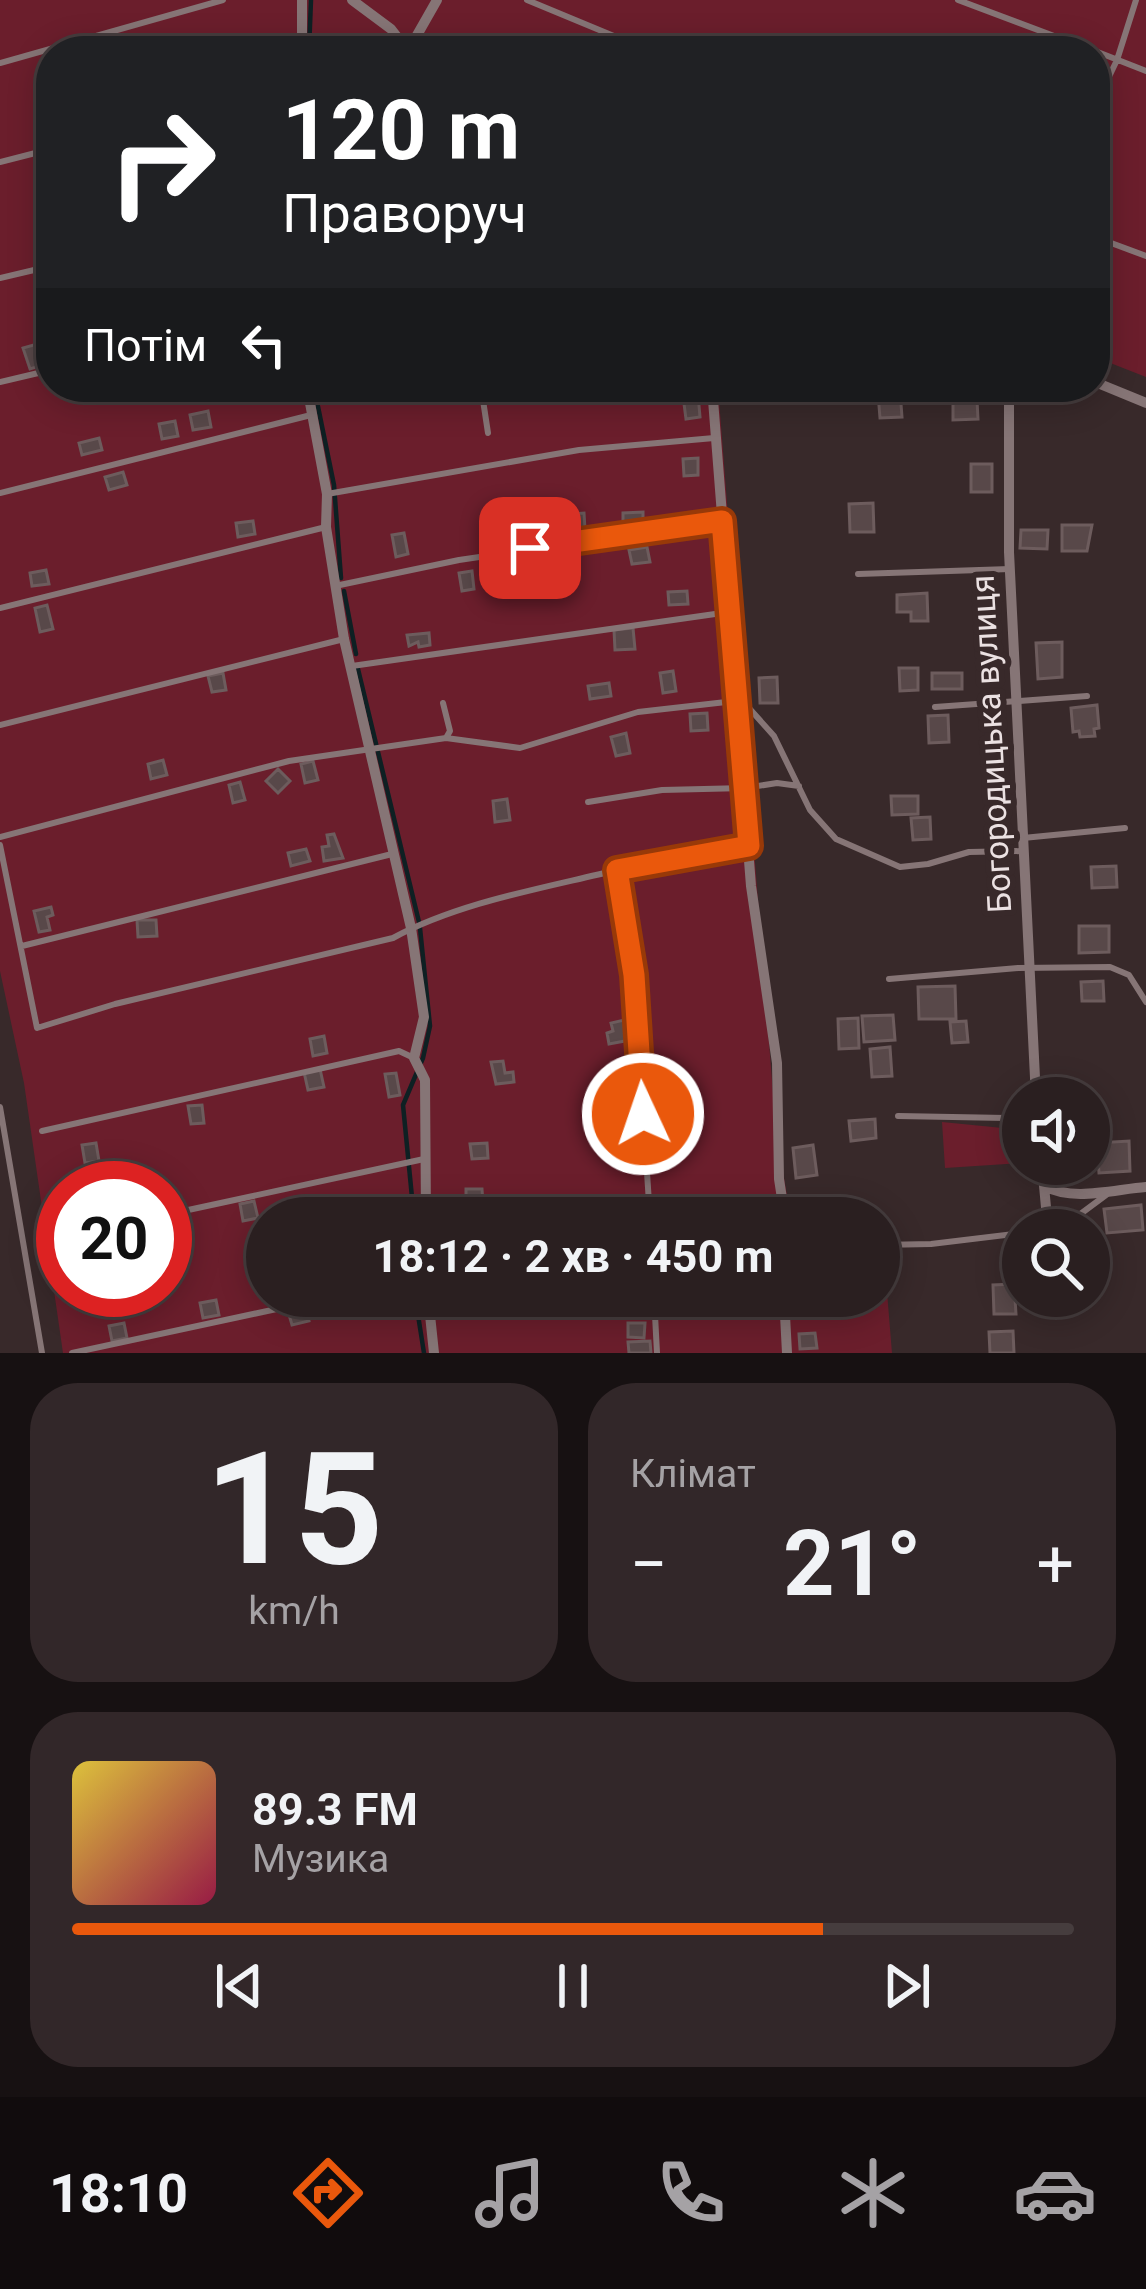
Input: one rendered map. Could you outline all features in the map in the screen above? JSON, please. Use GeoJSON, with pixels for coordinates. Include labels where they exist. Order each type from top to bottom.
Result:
{"type":"FeatureCollection","features":[{"type":"Feature","properties":{"kind":"street"},"geometry":{"type":"LineString","coordinates":[[302,0],[302,36]]}},
{"type":"Feature","properties":{"kind":"street"},"geometry":{"type":"LineString","coordinates":[[352,0],[397,36]]}},
{"type":"Feature","properties":{"kind":"street"},"geometry":{"type":"LineString","coordinates":[[417,36],[437,0]]}},
{"type":"Feature","properties":{"kind":"street"},"geometry":{"type":"LineString","coordinates":[[1110,388],[1146,403]]}},
{"type":"Feature","properties":{"kind":"street"},"geometry":{"type":"LineString","coordinates":[[309,402],[332,493],[326,527],[344,639],[411,928],[424,1017],[417,1063],[425,1080],[419,1160],[423,1197]]}},
{"type":"Feature","properties":{"kind":"street"},"geometry":{"type":"LineString","coordinates":[[713,402],[751,886],[777,1063],[782,1197]]}},
{"type":"Feature","properties":{"kind":"street","name":"Богородицька вулиця"},"geometry":{"type":"LineString","coordinates":[[1010,402],[1010,569],[1035,1077]]}},
{"type":"Feature","properties":{"kind":"street"},"geometry":{"type":"LineString","coordinates":[[1046,1186],[1056,1192],[1146,1187]]}},
{"type":"Feature","properties":{"kind":"street"},"geometry":{"type":"LineString","coordinates":[[1046,1186],[1046,1209]]}},
{"type":"Feature","properties":{"kind":"street"},"geometry":{"type":"LineString","coordinates":[[430,1317],[434,1353]]}},
{"type":"Feature","properties":{"kind":"street"},"geometry":{"type":"LineString","coordinates":[[785,1317],[787,1353]]}},
{"type":"Feature","properties":{"kind":"lane"},"geometry":{"type":"LineString","coordinates":[[96,36],[223,0]]}},
{"type":"Feature","properties":{"kind":"lane"},"geometry":{"type":"LineString","coordinates":[[527,0],[614,36]]}},
{"type":"Feature","properties":{"kind":"lane"},"geometry":{"type":"LineString","coordinates":[[958,0],[1055,36]]}},
{"type":"Feature","properties":{"kind":"lane"},"geometry":{"type":"LineString","coordinates":[[1110,74],[1136,0]]}},
{"type":"Feature","properties":{"kind":"lane"},"geometry":{"type":"LineString","coordinates":[[0,63],[36,53]]}},
{"type":"Feature","properties":{"kind":"lane"},"geometry":{"type":"LineString","coordinates":[[1110,56],[1146,70]]}},
{"type":"Feature","properties":{"kind":"lane"},"geometry":{"type":"LineString","coordinates":[[0,162],[36,153]]}},
{"type":"Feature","properties":{"kind":"lane"},"geometry":{"type":"LineString","coordinates":[[1110,243],[1146,256]]}},
{"type":"Feature","properties":{"kind":"lane"},"geometry":{"type":"LineString","coordinates":[[0,278],[36,270]]}},
{"type":"Feature","properties":{"kind":"lane"},"geometry":{"type":"LineString","coordinates":[[0,382],[36,374]]}},
{"type":"Feature","properties":{"kind":"lane"},"geometry":{"type":"LineString","coordinates":[[484,402],[488,433]]}},
{"type":"Feature","properties":{"kind":"lane"},"geometry":{"type":"LineString","coordinates":[[0,493],[311,415]]}},
{"type":"Feature","properties":{"kind":"lane"},"geometry":{"type":"LineString","coordinates":[[332,493],[579,450],[715,438]]}},
{"type":"Feature","properties":{"kind":"lane"},"geometry":{"type":"LineString","coordinates":[[335,586],[458,560],[722,521]]}},
{"type":"Feature","properties":{"kind":"lane"},"geometry":{"type":"LineString","coordinates":[[0,608],[326,527]]}},
{"type":"Feature","properties":{"kind":"lane"},"geometry":{"type":"LineString","coordinates":[[857,574],[1010,569]]}},
{"type":"Feature","properties":{"kind":"lane"},"geometry":{"type":"LineString","coordinates":[[350,666],[729,612]]}},
{"type":"Feature","properties":{"kind":"lane"},"geometry":{"type":"LineString","coordinates":[[0,724],[344,639]]}},
{"type":"Feature","properties":{"kind":"lane"},"geometry":{"type":"LineString","coordinates":[[935,707],[1087,696]]}},
{"type":"Feature","properties":{"kind":"lane"},"geometry":{"type":"LineString","coordinates":[[749,846],[521,893],[393,938],[115,1004],[37,1028],[0,841],[290,761],[446,738],[520,748],[638,712],[735,697],[774,736],[810,810],[836,838],[900,867],[1125,828]]}},
{"type":"Feature","properties":{"kind":"lane"},"geometry":{"type":"LineString","coordinates":[[443,703],[450,731],[446,738]]}},
{"type":"Feature","properties":{"kind":"lane"},"geometry":{"type":"LineString","coordinates":[[588,802],[662,790],[776,783],[799,786]]}},
{"type":"Feature","properties":{"kind":"lane"},"geometry":{"type":"LineString","coordinates":[[22,946],[395,853]]}},
{"type":"Feature","properties":{"kind":"lane"},"geometry":{"type":"LineString","coordinates":[[617,870],[634,975],[649,1197]]}},
{"type":"Feature","properties":{"kind":"lane"},"geometry":{"type":"LineString","coordinates":[[889,979],[1110,967],[1129,975],[1146,1001]]}},
{"type":"Feature","properties":{"kind":"lane"},"geometry":{"type":"LineString","coordinates":[[42,1131],[399,1051],[417,1063]]}},
{"type":"Feature","properties":{"kind":"lane"},"geometry":{"type":"LineString","coordinates":[[0,1107],[42,1353]]}},
{"type":"Feature","properties":{"kind":"lane"},"geometry":{"type":"LineString","coordinates":[[898,1116],[1002,1118]]}},
{"type":"Feature","properties":{"kind":"lane"},"geometry":{"type":"LineString","coordinates":[[192,1209],[419,1160]]}},
{"type":"Feature","properties":{"kind":"lane"},"geometry":{"type":"LineString","coordinates":[[1088,1209],[1114,1190]]}},
{"type":"Feature","properties":{"kind":"lane"},"geometry":{"type":"LineString","coordinates":[[900,1245],[1002,1236]]}},
{"type":"Feature","properties":{"kind":"lane"},"geometry":{"type":"LineString","coordinates":[[72,1353],[246,1316]]}},
{"type":"Feature","properties":{"kind":"lane"},"geometry":{"type":"LineString","coordinates":[[655,1317],[657,1353]]}},
{"type":"Feature","properties":{"kind":"shaded area"},"geometry":{"type":"Polygon","coordinates":[[[0,0],[1146,0],[1146,377],[1110,363],[1110,36],[36,36],[36,402],[719,402],[776,1132],[787,1197],[246,1197],[246,1317],[889,1317],[892,1353],[63,1353],[58,1317],[192,1317],[192,1161],[36,1161],[36,1166],[0,971],[0,0]]]}},
{"type":"Feature","properties":{"kind":"shaded area"},"geometry":{"type":"Polygon","coordinates":[[[942,1122],[1002,1128],[1002,1164],[945,1168],[942,1122]]]}},
{"type":"Feature","properties":{"kind":"building"},"geometry":{"type":"Polygon","coordinates":[[[36,344],[36,367],[30,369],[23,348],[36,344]]]}},
{"type":"Feature","properties":{"kind":"building"},"geometry":{"type":"Polygon","coordinates":[[[684,402],[699,402],[700,417],[686,419],[684,402]]]}},
{"type":"Feature","properties":{"kind":"building"},"geometry":{"type":"Polygon","coordinates":[[[879,402],[901,402],[902,417],[880,418],[879,402]]]}},
{"type":"Feature","properties":{"kind":"building"},"geometry":{"type":"Polygon","coordinates":[[[953,402],[977,402],[978,419],[953,420],[953,402]]]}},
{"type":"Feature","properties":{"kind":"building"},"geometry":{"type":"Polygon","coordinates":[[[208,411],[211,427],[193,430],[190,415],[208,411]]]}},
{"type":"Feature","properties":{"kind":"building"},"geometry":{"type":"Polygon","coordinates":[[[175,421],[178,436],[162,439],[159,424],[175,421]]]}},
{"type":"Feature","properties":{"kind":"building"},"geometry":{"type":"Polygon","coordinates":[[[99,438],[102,450],[82,455],[79,443],[99,438]]]}},
{"type":"Feature","properties":{"kind":"building"},"geometry":{"type":"Polygon","coordinates":[[[698,458],[698,475],[684,476],[683,459],[698,458]]]}},
{"type":"Feature","properties":{"kind":"building"},"geometry":{"type":"Polygon","coordinates":[[[971,464],[992,464],[992,492],[971,492],[971,464]]]}},
{"type":"Feature","properties":{"kind":"building"},"geometry":{"type":"Polygon","coordinates":[[[123,472],[127,485],[109,490],[105,477],[123,472]]]}},
{"type":"Feature","properties":{"kind":"building"},"geometry":{"type":"Polygon","coordinates":[[[873,503],[874,532],[850,532],[849,504],[873,503]]]}},
{"type":"Feature","properties":{"kind":"building"},"geometry":{"type":"Polygon","coordinates":[[[643,512],[643,524],[623,525],[623,513],[643,512]]]}},
{"type":"Feature","properties":{"kind":"building"},"geometry":{"type":"Polygon","coordinates":[[[584,513],[585,529],[559,531],[558,515],[584,513]]]}},
{"type":"Feature","properties":{"kind":"building"},"geometry":{"type":"Polygon","coordinates":[[[253,521],[255,534],[238,537],[236,523],[253,521]]]}},
{"type":"Feature","properties":{"kind":"building"},"geometry":{"type":"Polygon","coordinates":[[[526,525],[527,538],[509,540],[508,526],[526,525]]]}},
{"type":"Feature","properties":{"kind":"building"},"geometry":{"type":"Polygon","coordinates":[[[1062,525],[1092,525],[1087,551],[1062,551],[1062,525]]]}},
{"type":"Feature","properties":{"kind":"building"},"geometry":{"type":"Polygon","coordinates":[[[1021,530],[1048,530],[1047,549],[1020,548],[1021,530]]]}},
{"type":"Feature","properties":{"kind":"building"},"geometry":{"type":"Polygon","coordinates":[[[404,533],[408,554],[396,557],[392,535],[404,533]]]}},
{"type":"Feature","properties":{"kind":"building"},"geometry":{"type":"Polygon","coordinates":[[[647,547],[650,562],[632,564],[629,550],[647,547]]]}},
{"type":"Feature","properties":{"kind":"building"},"geometry":{"type":"Polygon","coordinates":[[[517,559],[517,578],[498,575],[497,562],[517,559]]]}},
{"type":"Feature","properties":{"kind":"building"},"geometry":{"type":"Polygon","coordinates":[[[46,570],[49,584],[32,586],[30,573],[46,570]]]}},
{"type":"Feature","properties":{"kind":"building"},"geometry":{"type":"Polygon","coordinates":[[[472,571],[474,589],[462,591],[459,573],[472,571]]]}},
{"type":"Feature","properties":{"kind":"building"},"geometry":{"type":"Polygon","coordinates":[[[687,591],[688,604],[669,605],[668,592],[687,591]]]}},
{"type":"Feature","properties":{"kind":"building"},"geometry":{"type":"Polygon","coordinates":[[[927,593],[928,621],[911,621],[911,612],[897,612],[897,595],[927,593]]]}},
{"type":"Feature","properties":{"kind":"building"},"geometry":{"type":"Polygon","coordinates":[[[47,605],[53,629],[40,632],[35,608],[47,605]]]}},
{"type":"Feature","properties":{"kind":"building"},"geometry":{"type":"Polygon","coordinates":[[[633,628],[635,649],[615,650],[614,630],[633,628]]]}},
{"type":"Feature","properties":{"kind":"building"},"geometry":{"type":"Polygon","coordinates":[[[429,633],[430,645],[409,646],[407,635],[429,633]]]}},
{"type":"Feature","properties":{"kind":"building"},"geometry":{"type":"Polygon","coordinates":[[[1062,642],[1062,677],[1038,679],[1036,643],[1062,642]]]}},
{"type":"Feature","properties":{"kind":"building"},"geometry":{"type":"Polygon","coordinates":[[[899,668],[918,668],[918,690],[900,691],[899,668]]]}},
{"type":"Feature","properties":{"kind":"building"},"geometry":{"type":"Polygon","coordinates":[[[673,671],[676,691],[663,693],[660,673],[673,671]]]}},
{"type":"Feature","properties":{"kind":"building"},"geometry":{"type":"Polygon","coordinates":[[[223,673],[226,690],[212,692],[208,676],[223,673]]]}},
{"type":"Feature","properties":{"kind":"building"},"geometry":{"type":"Polygon","coordinates":[[[932,673],[962,673],[962,689],[932,689],[932,673]]]}},
{"type":"Feature","properties":{"kind":"building"},"geometry":{"type":"Polygon","coordinates":[[[777,677],[778,703],[760,703],[759,678],[777,677]]]}},
{"type":"Feature","properties":{"kind":"building"},"geometry":{"type":"Polygon","coordinates":[[[609,683],[611,696],[590,699],[588,686],[609,683]]]}},
{"type":"Feature","properties":{"kind":"building"},"geometry":{"type":"Polygon","coordinates":[[[1097,705],[1095,736],[1080,737],[1079,731],[1073,732],[1071,708],[1097,705]]]}},
{"type":"Feature","properties":{"kind":"building"},"geometry":{"type":"Polygon","coordinates":[[[707,713],[708,730],[691,731],[690,714],[707,713]]]}},
{"type":"Feature","properties":{"kind":"building"},"geometry":{"type":"Polygon","coordinates":[[[948,715],[949,742],[929,743],[928,716],[948,715]]]}},
{"type":"Feature","properties":{"kind":"building"},"geometry":{"type":"Polygon","coordinates":[[[626,733],[630,753],[616,756],[611,737],[626,733]]]}},
{"type":"Feature","properties":{"kind":"building"},"geometry":{"type":"Polygon","coordinates":[[[163,760],[167,775],[151,779],[148,764],[163,760]]]}},
{"type":"Feature","properties":{"kind":"building"},"geometry":{"type":"Polygon","coordinates":[[[313,761],[318,780],[305,783],[301,764],[313,761]]]}},
{"type":"Feature","properties":{"kind":"building"},"geometry":{"type":"Polygon","coordinates":[[[278,769],[290,781],[278,793],[266,781],[278,769]]]}},
{"type":"Feature","properties":{"kind":"building"},"geometry":{"type":"Polygon","coordinates":[[[240,782],[245,800],[233,803],[229,785],[240,782]]]}},
{"type":"Feature","properties":{"kind":"building"},"geometry":{"type":"Polygon","coordinates":[[[891,796],[918,796],[918,814],[892,815],[891,796]]]}},
{"type":"Feature","properties":{"kind":"building"},"geometry":{"type":"Polygon","coordinates":[[[507,799],[510,820],[495,822],[493,801],[507,799]]]}},
{"type":"Feature","properties":{"kind":"building"},"geometry":{"type":"Polygon","coordinates":[[[930,817],[931,839],[913,840],[911,818],[930,817]]]}},
{"type":"Feature","properties":{"kind":"building"},"geometry":{"type":"Polygon","coordinates":[[[334,834],[343,858],[324,861],[322,847],[329,846],[327,835],[334,834]]]}},
{"type":"Feature","properties":{"kind":"building"},"geometry":{"type":"Polygon","coordinates":[[[306,849],[310,861],[291,866],[288,853],[306,849]]]}},
{"type":"Feature","properties":{"kind":"building"},"geometry":{"type":"Polygon","coordinates":[[[1116,866],[1117,887],[1092,888],[1091,867],[1116,866]]]}},
{"type":"Feature","properties":{"kind":"building"},"geometry":{"type":"Polygon","coordinates":[[[51,907],[50,930],[39,932],[34,911],[51,907]]]}},
{"type":"Feature","properties":{"kind":"building"},"geometry":{"type":"Polygon","coordinates":[[[137,920],[156,920],[157,936],[138,937],[137,920]]]}},
{"type":"Feature","properties":{"kind":"building"},"geometry":{"type":"Polygon","coordinates":[[[1079,926],[1109,926],[1109,952],[1079,953],[1079,926]]]}},
{"type":"Feature","properties":{"kind":"building"},"geometry":{"type":"Polygon","coordinates":[[[1103,981],[1104,1001],[1082,1001],[1081,982],[1103,981]]]}},
{"type":"Feature","properties":{"kind":"building"},"geometry":{"type":"Polygon","coordinates":[[[955,986],[956,1019],[919,1019],[918,987],[955,986]]]}},
{"type":"Feature","properties":{"kind":"building"},"geometry":{"type":"Polygon","coordinates":[[[893,1015],[895,1040],[864,1042],[862,1016],[893,1015]]]}},
{"type":"Feature","properties":{"kind":"building"},"geometry":{"type":"Polygon","coordinates":[[[858,1018],[859,1048],[839,1049],[838,1019],[858,1018]]]}},
{"type":"Feature","properties":{"kind":"building"},"geometry":{"type":"Polygon","coordinates":[[[624,1020],[625,1041],[609,1044],[611,1023],[624,1020]]]}},
{"type":"Feature","properties":{"kind":"building"},"geometry":{"type":"Polygon","coordinates":[[[966,1021],[968,1042],[952,1043],[950,1022],[966,1021]]]}},
{"type":"Feature","properties":{"kind":"building"},"geometry":{"type":"Polygon","coordinates":[[[324,1036],[327,1053],[313,1056],[310,1039],[324,1036]]]}},
{"type":"Feature","properties":{"kind":"building"},"geometry":{"type":"Polygon","coordinates":[[[890,1047],[892,1076],[872,1077],[870,1049],[890,1047]]]}},
{"type":"Feature","properties":{"kind":"building"},"geometry":{"type":"Polygon","coordinates":[[[503,1061],[505,1073],[513,1072],[514,1082],[496,1084],[491,1062],[503,1061]]]}},
{"type":"Feature","properties":{"kind":"building"},"geometry":{"type":"Polygon","coordinates":[[[320,1069],[324,1087],[308,1090],[304,1072],[320,1069]]]}},
{"type":"Feature","properties":{"kind":"building"},"geometry":{"type":"Polygon","coordinates":[[[396,1073],[400,1095],[389,1097],[385,1074],[396,1073]]]}},
{"type":"Feature","properties":{"kind":"building"},"geometry":{"type":"Polygon","coordinates":[[[636,1100],[637,1112],[614,1114],[613,1102],[636,1100]]]}},
{"type":"Feature","properties":{"kind":"building"},"geometry":{"type":"Polygon","coordinates":[[[202,1105],[204,1123],[191,1124],[188,1106],[202,1105]]]}},
{"type":"Feature","properties":{"kind":"building"},"geometry":{"type":"Polygon","coordinates":[[[875,1119],[876,1138],[851,1141],[849,1121],[875,1119]]]}},
{"type":"Feature","properties":{"kind":"building"},"geometry":{"type":"Polygon","coordinates":[[[1129,1141],[1130,1171],[1110,1172],[1110,1142],[1129,1141]]]}},
{"type":"Feature","properties":{"kind":"building"},"geometry":{"type":"Polygon","coordinates":[[[96,1143],[99,1161],[85,1161],[82,1145],[96,1143]]]}},
{"type":"Feature","properties":{"kind":"building"},"geometry":{"type":"Polygon","coordinates":[[[487,1143],[488,1158],[472,1159],[470,1144],[487,1143]]]}},
{"type":"Feature","properties":{"kind":"building"},"geometry":{"type":"Polygon","coordinates":[[[641,1144],[642,1154],[634,1155],[635,1168],[622,1168],[620,1152],[627,1151],[627,1145],[641,1144]]]}},
{"type":"Feature","properties":{"kind":"building"},"geometry":{"type":"Polygon","coordinates":[[[813,1145],[817,1175],[796,1178],[793,1148],[813,1145]]]}},
{"type":"Feature","properties":{"kind":"building"},"geometry":{"type":"Polygon","coordinates":[[[466,1189],[482,1189],[483,1197],[466,1197],[466,1189]]]}},
{"type":"Feature","properties":{"kind":"building"},"geometry":{"type":"Polygon","coordinates":[[[1141,1205],[1143,1230],[1110,1233],[1110,1209],[1104,1209],[1141,1205]]]}},
{"type":"Feature","properties":{"kind":"building"},"geometry":{"type":"Polygon","coordinates":[[[993,1285],[1002,1285],[1002,1314],[994,1314],[993,1285]]]}},
{"type":"Feature","properties":{"kind":"building"},"geometry":{"type":"Polygon","coordinates":[[[216,1300],[219,1315],[203,1318],[200,1303],[216,1300]]]}},
{"type":"Feature","properties":{"kind":"building"},"geometry":{"type":"Polygon","coordinates":[[[290,1317],[308,1317],[309,1321],[292,1325],[290,1317]]]}},
{"type":"Feature","properties":{"kind":"building"},"geometry":{"type":"Polygon","coordinates":[[[124,1323],[127,1338],[112,1341],[109,1326],[124,1323]]]}},
{"type":"Feature","properties":{"kind":"building"},"geometry":{"type":"Polygon","coordinates":[[[628,1323],[645,1323],[644,1338],[628,1337],[628,1323]]]}},
{"type":"Feature","properties":{"kind":"building"},"geometry":{"type":"Polygon","coordinates":[[[1013,1331],[1014,1353],[990,1353],[989,1332],[1013,1331]]]}},
{"type":"Feature","properties":{"kind":"building"},"geometry":{"type":"Polygon","coordinates":[[[815,1333],[817,1348],[800,1349],[799,1334],[815,1333]]]}},
{"type":"Feature","properties":{"kind":"building"},"geometry":{"type":"Polygon","coordinates":[[[650,1341],[651,1353],[629,1353],[628,1342],[650,1341]]]}},
{"type":"Feature","properties":{"kind":"waterway"},"geometry":{"type":"LineString","coordinates":[[310,36],[311,0]]}},
{"type":"Feature","properties":{"kind":"waterway"},"geometry":{"type":"LineString","coordinates":[[317,402],[334,485],[341,578]]}},
{"type":"Feature","properties":{"kind":"waterway"},"geometry":{"type":"LineString","coordinates":[[344,591],[356,654]]}},
{"type":"Feature","properties":{"kind":"waterway"},"geometry":{"type":"LineString","coordinates":[[358,669],[419,922]]}},
{"type":"Feature","properties":{"kind":"waterway"},"geometry":{"type":"LineString","coordinates":[[412,1197],[403,1105],[423,1058],[430,1026],[420,928]]}},
{"type":"Feature","properties":{"kind":"waterway"},"geometry":{"type":"LineString","coordinates":[[418,1317],[424,1353]]}},
{"type":"Feature","properties":{"kind":"route"},"geometry":{"type":"LineString","coordinates":[[530,548],[722,521],[749,846],[617,870],[630,936],[643,1114]]}}]}
